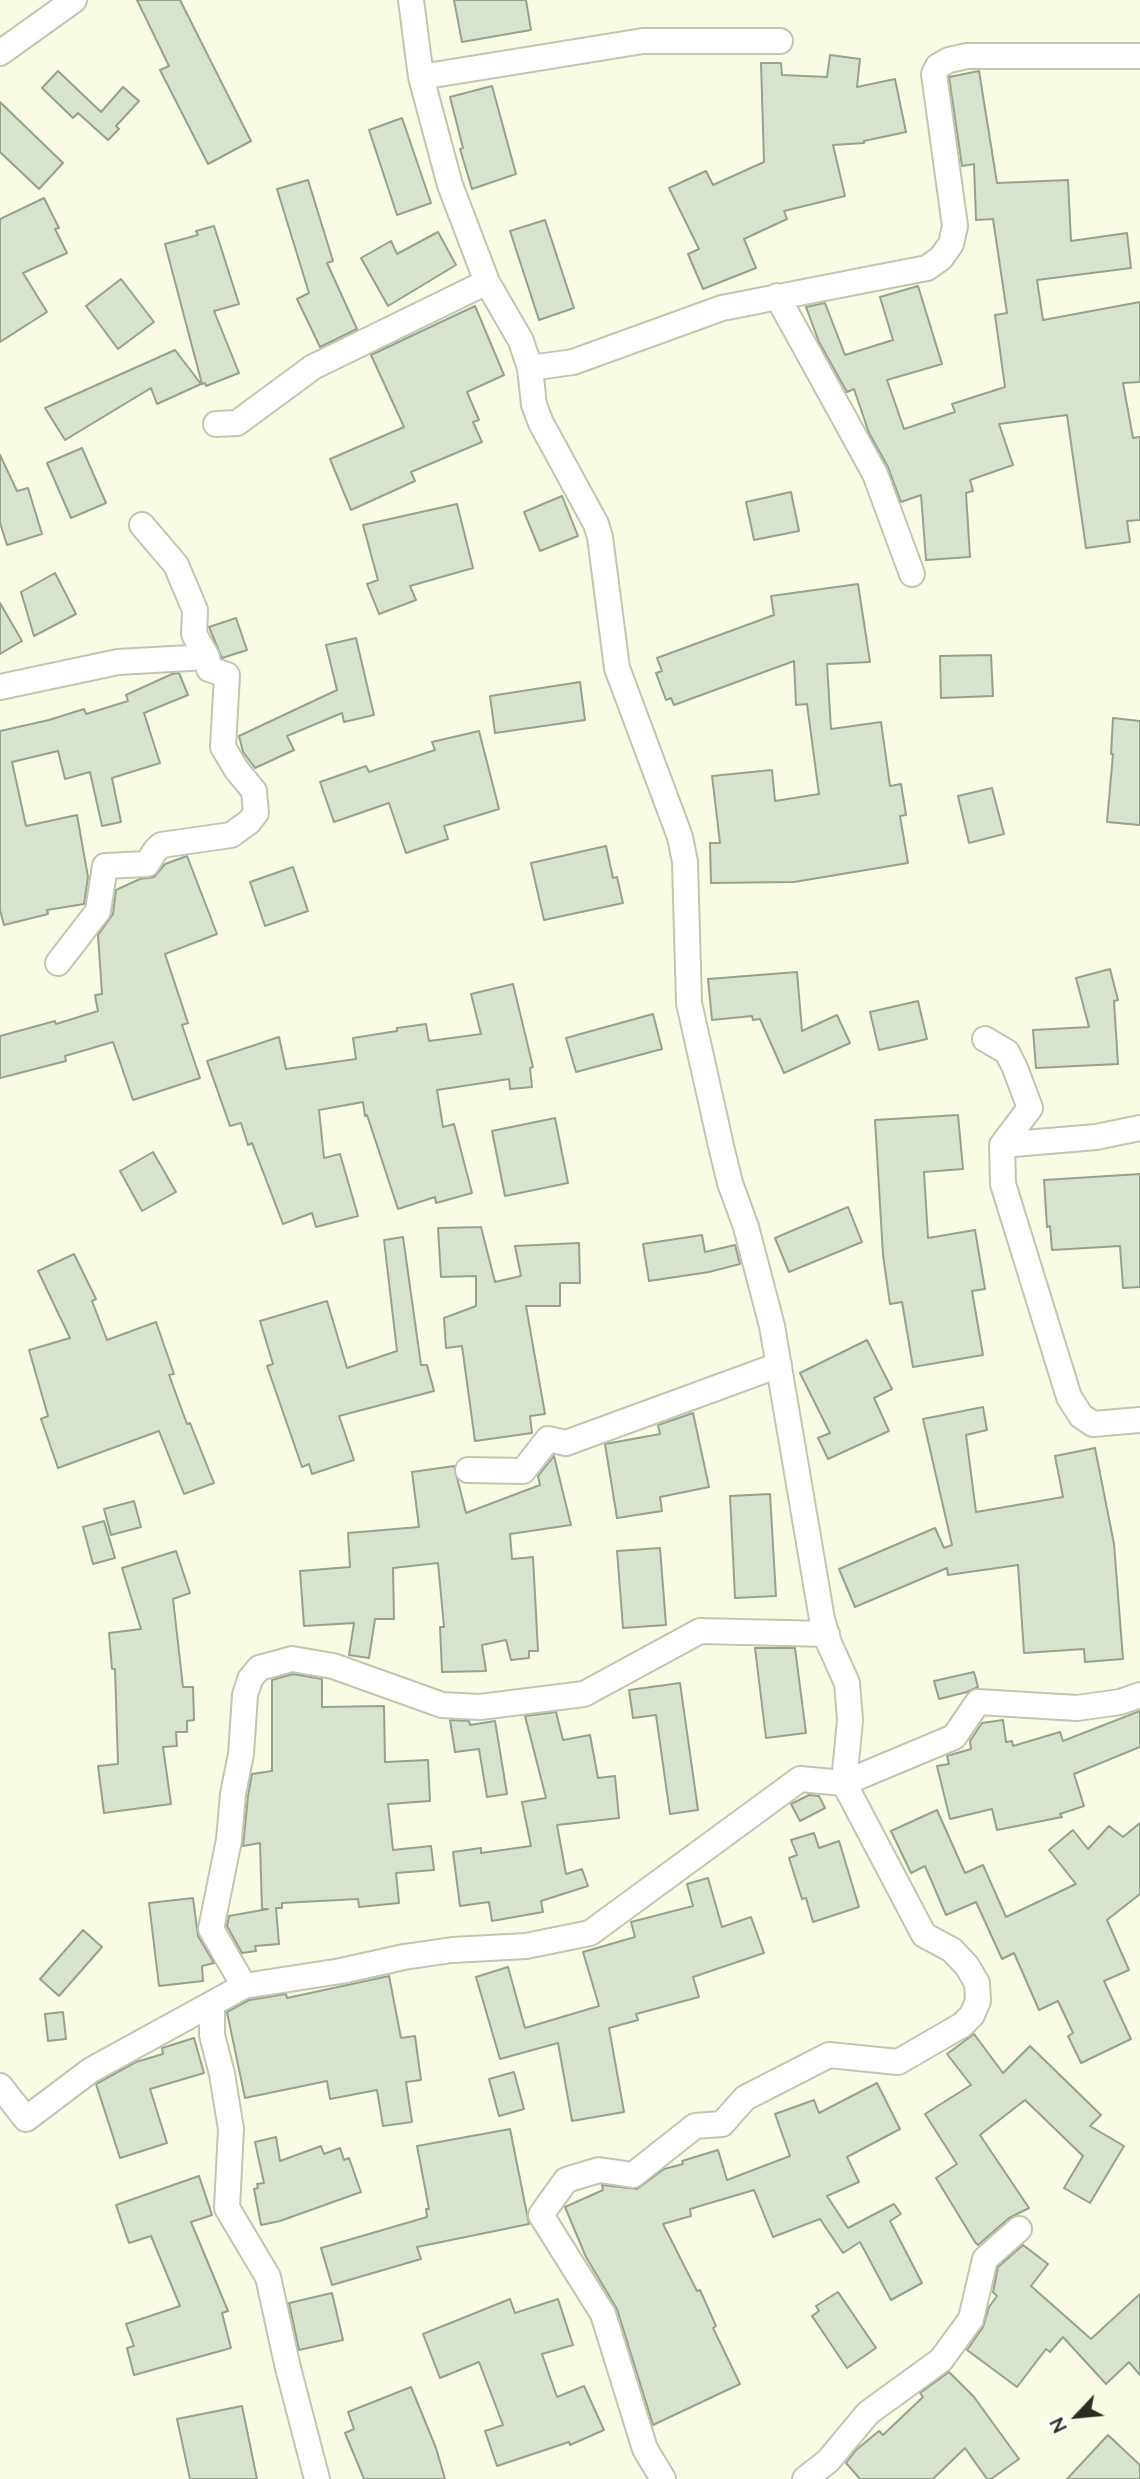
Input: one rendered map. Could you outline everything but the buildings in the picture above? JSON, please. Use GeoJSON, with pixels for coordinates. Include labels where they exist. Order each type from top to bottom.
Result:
{"type":"FeatureCollection","features":[{"type":"Feature","properties":{"kind":"street"},"geometry":{"type":"LineString","coordinates":[[0,53],[74,0]]}},
{"type":"Feature","properties":{"kind":"street"},"geometry":{"type":"LineString","coordinates":[[411,0],[421,77],[450,185],[487,282],[521,341],[530,368],[534,405],[541,423],[596,524],[617,668],[680,837],[685,862],[689,1003],[730,1183],[746,1227],[772,1326],[812,1566],[827,1634],[847,1683],[850,1720],[844,1783],[925,1935],[952,1950],[967,1966],[977,1983],[978,2001],[972,2015],[962,2025],[898,2062],[829,2055],[745,2098],[722,2124],[695,2126],[633,2175],[599,2170],[566,2180],[541,2216],[603,2314],[645,2449],[663,2479]]}},
{"type":"Feature","properties":{"kind":"street"},"geometry":{"type":"LineString","coordinates":[[421,77],[643,41],[780,41]]}},
{"type":"Feature","properties":{"kind":"street"},"geometry":{"type":"LineString","coordinates":[[530,368],[573,362],[722,308],[926,268],[941,258],[951,244],[955,226],[934,74],[938,66],[967,56],[1140,56]]}},
{"type":"Feature","properties":{"kind":"street"},"geometry":{"type":"LineString","coordinates":[[216,424],[237,423],[313,367],[487,282]]}},
{"type":"Feature","properties":{"kind":"street"},"geometry":{"type":"LineString","coordinates":[[777,296],[876,474],[912,574]]}},
{"type":"Feature","properties":{"kind":"street"},"geometry":{"type":"LineString","coordinates":[[58,963],[98,911],[105,866],[147,864],[161,845],[231,835],[249,822],[256,813],[254,791],[223,747],[227,675],[209,669],[207,657],[194,634],[195,610],[176,565],[142,525]]}},
{"type":"Feature","properties":{"kind":"street"},"geometry":{"type":"LineString","coordinates":[[0,687],[118,662],[207,657]]}},
{"type":"Feature","properties":{"kind":"street"},"geometry":{"type":"LineString","coordinates":[[985,1039],[1007,1052],[1030,1108],[1002,1145],[1003,1184],[1069,1396],[1082,1416],[1093,1424],[1140,1420]]}},
{"type":"Feature","properties":{"kind":"street"},"geometry":{"type":"LineString","coordinates":[[1002,1145],[1096,1138],[1140,1128]]}},
{"type":"Feature","properties":{"kind":"street"},"geometry":{"type":"LineString","coordinates":[[468,1470],[523,1471],[548,1439],[566,1443],[779,1365]]}},
{"type":"Feature","properties":{"kind":"street"},"geometry":{"type":"LineString","coordinates":[[244,1986],[211,1928],[229,1840],[233,1794],[241,1754],[245,1695],[250,1679],[260,1668],[292,1659],[333,1666],[442,1705],[480,1707],[583,1695],[701,1631],[827,1634]]}},
{"type":"Feature","properties":{"kind":"street"},"geometry":{"type":"LineString","coordinates":[[0,2086],[26,2119],[91,2070],[244,1986],[341,1971],[404,1957],[452,1950],[526,1946],[590,1933],[800,1779],[844,1783],[954,1737],[978,1702],[1077,1708],[1120,1702],[1140,1695]]}},
{"type":"Feature","properties":{"kind":"street"},"geometry":{"type":"LineString","coordinates":[[212,2005],[212,2035],[231,2129],[227,2208],[268,2277],[317,2479]]}},
{"type":"Feature","properties":{"kind":"street"},"geometry":{"type":"LineString","coordinates":[[805,2479],[828,2461],[868,2413],[941,2360],[971,2319],[985,2259],[1019,2229]]}}]}
